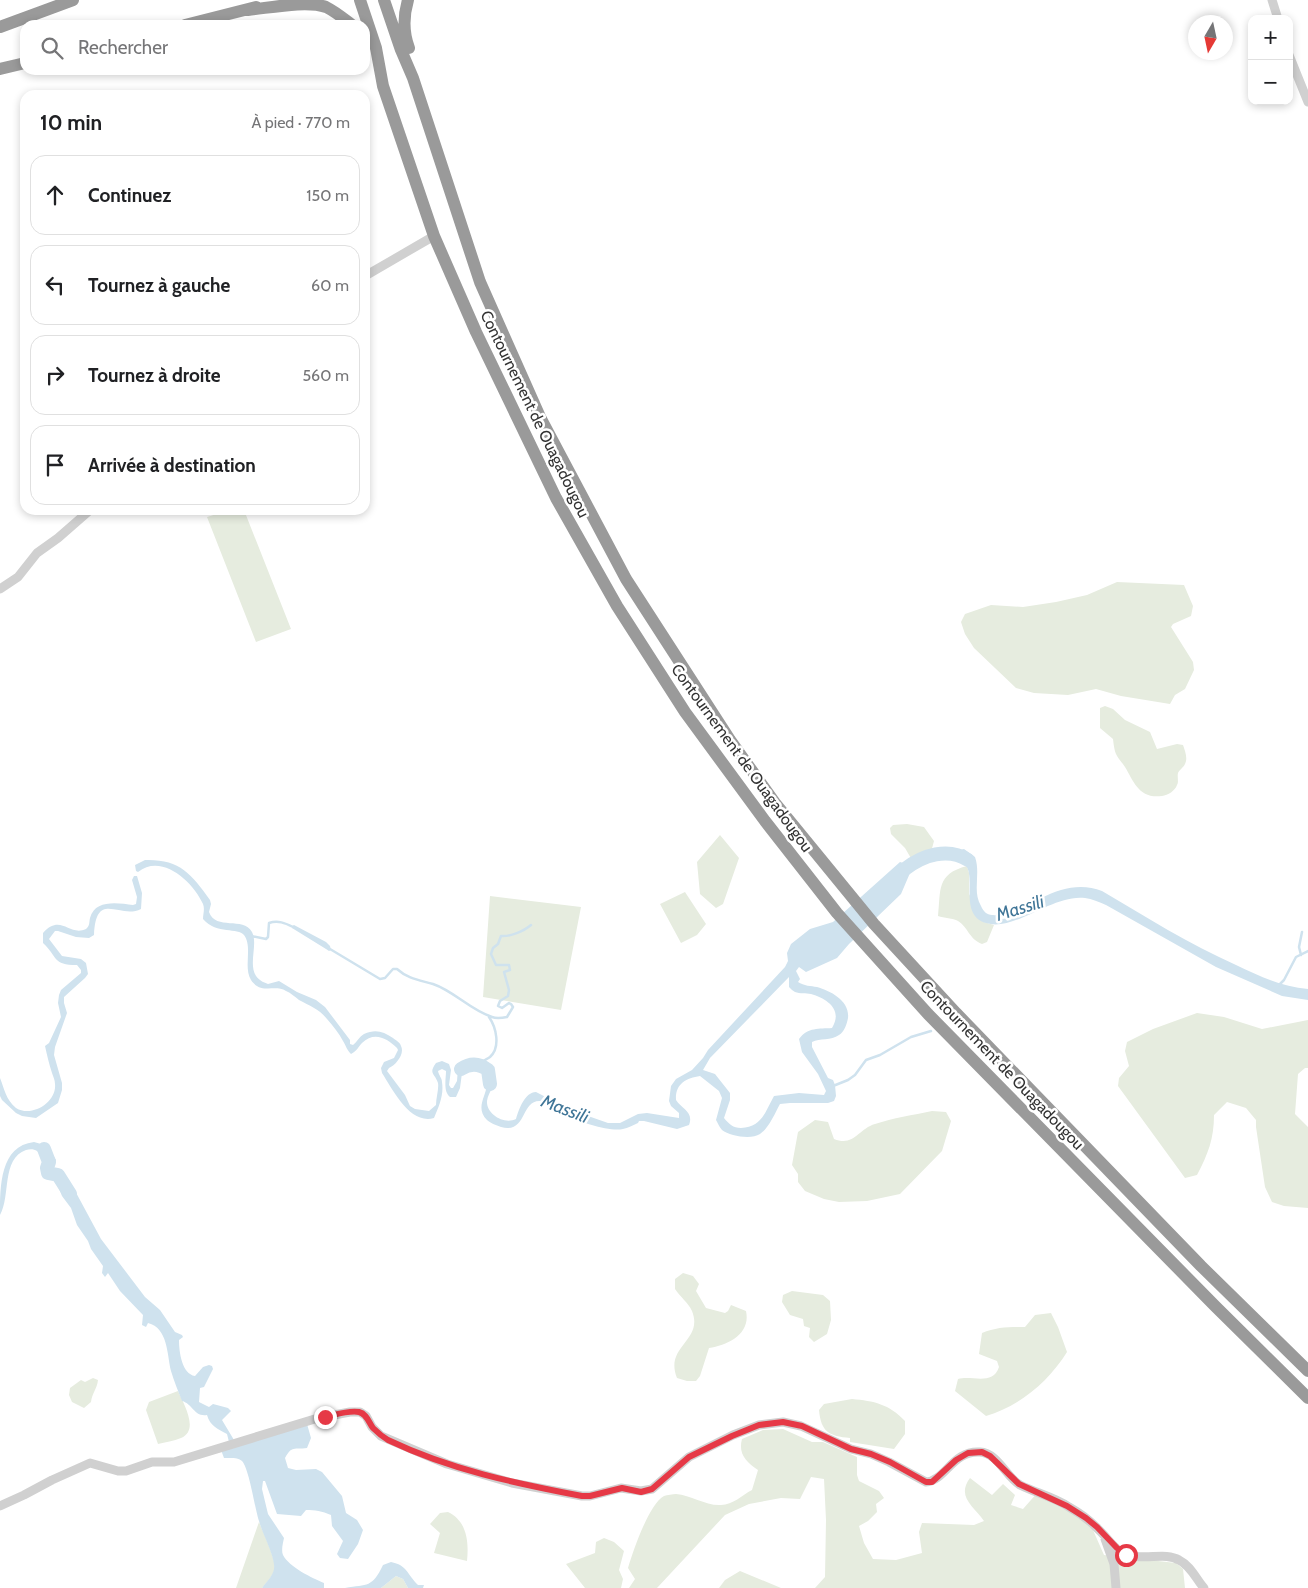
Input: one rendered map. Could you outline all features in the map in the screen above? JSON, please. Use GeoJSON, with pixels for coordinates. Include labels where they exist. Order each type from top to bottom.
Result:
{"type":"FeatureCollection","features":[{"type":"Feature","properties":{"kind":"highway"},"geometry":{"type":"LineString","coordinates":[[0,27],[74,0]]}},
{"type":"Feature","properties":{"kind":"highway"},"geometry":{"type":"LineString","coordinates":[[207,20],[248,10],[277,0]]}},
{"type":"Feature","properties":{"kind":"highway","name":"Contournement de Ouagadougou"},"geometry":{"type":"LineString","coordinates":[[360,0],[367,20]]}},
{"type":"Feature","properties":{"kind":"highway","name":"Contournement de Ouagadougou"},"geometry":{"type":"LineString","coordinates":[[384,0],[413,78],[480,282],[540,417],[626,579],[730,740],[775,803],[874,924],[956,1013],[1201,1266],[1308,1371]]}},
{"type":"Feature","properties":{"kind":"highway"},"geometry":{"type":"LineString","coordinates":[[408,0],[404,14],[405,33],[411,56],[413,78]]}},
{"type":"Feature","properties":{"kind":"highway"},"geometry":{"type":"LineString","coordinates":[[248,10],[308,5],[324,6],[346,20]]}},
{"type":"Feature","properties":{"kind":"highway","name":"Contournement de Ouagadougou"},"geometry":{"type":"LineString","coordinates":[[370,30],[376,48],[383,86],[434,236],[476,332],[556,498],[617,606],[685,712],[764,821],[858,937],[928,1014],[1308,1398]]}},
{"type":"Feature","properties":{"kind":"highway"},"geometry":{"type":"LineString","coordinates":[[370,57],[383,86]]}},
{"type":"Feature","properties":{"kind":"highway"},"geometry":{"type":"LineString","coordinates":[[0,69],[20,64]]}},
{"type":"Feature","properties":{"kind":"street"},"geometry":{"type":"LineString","coordinates":[[1272,0],[1277,15]]}},
{"type":"Feature","properties":{"kind":"street"},"geometry":{"type":"LineString","coordinates":[[1291,60],[1308,102]]}},
{"type":"Feature","properties":{"kind":"street"},"geometry":{"type":"LineString","coordinates":[[370,273],[434,236]]}},
{"type":"Feature","properties":{"kind":"street"},"geometry":{"type":"LineString","coordinates":[[0,589],[18,577],[38,553],[84,515]]}},
{"type":"Feature","properties":{"kind":"street"},"geometry":{"type":"LineString","coordinates":[[0,1506],[90,1463],[118,1471],[126,1471],[152,1462],[174,1462],[318,1418],[350,1412],[360,1412],[366,1416],[372,1427],[387,1439],[447,1464],[512,1483],[582,1496],[590,1496],[622,1488],[641,1492],[652,1489],[689,1457],[759,1425],[783,1422],[802,1426],[851,1449],[871,1454],[926,1482],[932,1482],[956,1460],[968,1453],[982,1452],[990,1456],[1019,1484],[1067,1506],[1097,1527],[1104,1536],[1126,1555],[1142,1558],[1174,1558],[1192,1571],[1204,1588]]}},
{"type":"Feature","properties":{"kind":"street"},"geometry":{"type":"LineString","coordinates":[[1104,1536],[1114,1564],[1116,1588]]}},
{"type":"Feature","properties":{"kind":"shaded area"},"geometry":{"type":"Polygon","coordinates":[[[214,515],[246,515],[291,629],[256,642],[207,517],[214,515]]]}},
{"type":"Feature","properties":{"kind":"shaded area"},"geometry":{"type":"Polygon","coordinates":[[[1117,582],[1184,585],[1193,606],[1191,616],[1173,624],[1171,627],[1193,662],[1194,670],[1185,689],[1175,695],[1170,704],[1121,696],[1096,689],[1068,695],[1034,693],[1016,688],[974,648],[965,634],[961,622],[965,614],[991,605],[1023,607],[1056,602],[1087,595],[1117,582]]]}},
{"type":"Feature","properties":{"kind":"shaded area"},"geometry":{"type":"Polygon","coordinates":[[[1105,706],[1113,709],[1125,720],[1150,732],[1157,749],[1177,744],[1183,745],[1186,762],[1178,773],[1178,784],[1173,791],[1169,794],[1154,796],[1148,795],[1138,788],[1116,754],[1113,739],[1100,728],[1100,708],[1105,706]]]}},
{"type":"Feature","properties":{"kind":"shaded area"},"geometry":{"type":"Polygon","coordinates":[[[907,824],[924,827],[934,841],[930,856],[920,860],[919,858],[912,860],[905,848],[891,834],[890,828],[893,825],[907,824]]]}},
{"type":"Feature","properties":{"kind":"shaded area"},"geometry":{"type":"Polygon","coordinates":[[[720,835],[739,858],[723,904],[716,908],[700,894],[697,862],[720,835]]]}},
{"type":"Feature","properties":{"kind":"shaded area"},"geometry":{"type":"Polygon","coordinates":[[[967,866],[969,894],[984,922],[994,925],[987,942],[982,944],[974,939],[958,921],[938,916],[940,891],[945,878],[957,869],[967,866]]]}},
{"type":"Feature","properties":{"kind":"shaded area"},"geometry":{"type":"Polygon","coordinates":[[[685,892],[706,924],[697,935],[681,943],[660,904],[685,892]]]}},
{"type":"Feature","properties":{"kind":"shaded area"},"geometry":{"type":"Polygon","coordinates":[[[490,896],[581,907],[561,1010],[483,997],[490,896]]]}},
{"type":"Feature","properties":{"kind":"shaded area"},"geometry":{"type":"Polygon","coordinates":[[[1197,1013],[1224,1017],[1262,1029],[1308,1020],[1308,1068],[1305,1068],[1298,1074],[1295,1114],[1308,1127],[1308,1208],[1284,1206],[1272,1202],[1265,1187],[1256,1120],[1246,1108],[1227,1102],[1214,1115],[1212,1139],[1204,1160],[1197,1175],[1185,1178],[1118,1086],[1119,1078],[1129,1066],[1125,1051],[1127,1042],[1153,1029],[1197,1013]]]}},
{"type":"Feature","properties":{"kind":"shaded area"},"geometry":{"type":"Polygon","coordinates":[[[932,1111],[946,1112],[951,1121],[942,1151],[900,1194],[867,1201],[839,1202],[824,1199],[805,1191],[798,1182],[798,1174],[792,1165],[798,1132],[815,1120],[828,1122],[834,1139],[846,1141],[869,1126],[896,1118],[932,1111]]]}},
{"type":"Feature","properties":{"kind":"shaded area"},"geometry":{"type":"Polygon","coordinates":[[[683,1273],[693,1276],[699,1284],[696,1291],[706,1308],[725,1313],[731,1305],[746,1311],[747,1319],[742,1332],[736,1337],[724,1344],[709,1348],[700,1376],[696,1381],[677,1378],[674,1367],[679,1351],[693,1330],[694,1321],[692,1311],[675,1289],[675,1279],[683,1273]]]}},
{"type":"Feature","properties":{"kind":"shaded area"},"geometry":{"type":"Polygon","coordinates":[[[792,1291],[823,1295],[830,1301],[831,1320],[827,1334],[814,1342],[809,1337],[810,1328],[804,1326],[803,1319],[790,1315],[782,1302],[783,1295],[792,1291]]]}},
{"type":"Feature","properties":{"kind":"shaded area"},"geometry":{"type":"Polygon","coordinates":[[[1051,1313],[1067,1352],[1052,1373],[1033,1391],[999,1412],[986,1416],[955,1391],[958,1379],[987,1378],[996,1373],[999,1367],[997,1361],[979,1354],[982,1333],[998,1328],[1025,1327],[1035,1315],[1051,1313]]]}},
{"type":"Feature","properties":{"kind":"shaded area"},"geometry":{"type":"Polygon","coordinates":[[[93,1378],[98,1380],[91,1402],[84,1408],[72,1402],[69,1395],[70,1388],[81,1380],[85,1382],[93,1378]]]}},
{"type":"Feature","properties":{"kind":"shaded area"},"geometry":{"type":"Polygon","coordinates":[[[178,1391],[186,1409],[190,1423],[189,1429],[187,1434],[181,1438],[158,1444],[146,1410],[149,1402],[178,1391]]]}},
{"type":"Feature","properties":{"kind":"shaded area"},"geometry":{"type":"Polygon","coordinates":[[[852,1399],[881,1404],[905,1421],[905,1434],[894,1449],[850,1442],[850,1438],[831,1434],[824,1428],[819,1410],[824,1404],[852,1399]]]}},
{"type":"Feature","properties":{"kind":"shaded area"},"geometry":{"type":"Polygon","coordinates":[[[783,1429],[812,1442],[823,1442],[857,1457],[859,1481],[879,1491],[884,1498],[876,1504],[877,1512],[868,1521],[859,1526],[864,1543],[873,1559],[896,1560],[922,1553],[919,1532],[922,1523],[974,1525],[984,1521],[971,1506],[966,1496],[966,1485],[970,1478],[992,1495],[1003,1484],[1015,1495],[1011,1505],[1023,1509],[1038,1492],[1089,1521],[1104,1555],[1176,1563],[1183,1569],[1185,1588],[815,1588],[825,1577],[826,1520],[824,1479],[811,1477],[800,1499],[781,1498],[749,1504],[725,1515],[657,1588],[629,1588],[635,1579],[628,1568],[630,1560],[647,1518],[658,1501],[664,1496],[676,1494],[715,1505],[725,1505],[733,1502],[752,1490],[758,1470],[744,1457],[741,1449],[742,1439],[763,1430],[783,1429]]]}},
{"type":"Feature","properties":{"kind":"shaded area"},"geometry":{"type":"Polygon","coordinates":[[[448,1512],[463,1526],[468,1547],[467,1561],[434,1553],[440,1533],[430,1524],[440,1513],[448,1512]]]}},
{"type":"Feature","properties":{"kind":"shaded area"},"geometry":{"type":"Polygon","coordinates":[[[259,1522],[273,1558],[274,1571],[262,1588],[236,1588],[259,1522]]]}},
{"type":"Feature","properties":{"kind":"shaded area"},"geometry":{"type":"Polygon","coordinates":[[[604,1538],[614,1542],[624,1551],[619,1570],[623,1579],[621,1588],[585,1588],[566,1564],[595,1553],[596,1542],[604,1538]]]}},
{"type":"Feature","properties":{"kind":"shaded area"},"geometry":{"type":"Polygon","coordinates":[[[740,1571],[781,1588],[719,1588],[725,1580],[740,1571]]]}},
{"type":"Feature","properties":{"kind":"shaded area"},"geometry":{"type":"Polygon","coordinates":[[[396,1576],[403,1579],[408,1588],[381,1588],[396,1576]]]}},
{"type":"Feature","properties":{"kind":"water"},"geometry":{"type":"Polygon","coordinates":[[[964,849],[975,857],[977,863],[978,900],[983,910],[988,914],[1000,915],[1008,913],[1066,889],[1082,887],[1097,889],[1219,957],[1271,980],[1289,986],[1308,989],[1308,1000],[1282,996],[1216,967],[1106,905],[1088,898],[1072,898],[1060,901],[1009,922],[986,923],[978,919],[970,905],[970,879],[966,866],[952,858],[952,853],[958,853],[964,849]]]}},
{"type":"Feature","properties":{"kind":"water"},"geometry":{"type":"Polygon","coordinates":[[[919,858],[920,861],[913,866],[901,894],[837,958],[806,972],[799,967],[796,971],[800,979],[798,982],[833,994],[843,1002],[848,1012],[847,1023],[841,1034],[833,1038],[812,1042],[812,1047],[828,1078],[833,1080],[835,1085],[836,1096],[834,1101],[828,1103],[780,1104],[766,1128],[760,1134],[751,1137],[735,1135],[721,1129],[716,1120],[722,1098],[719,1091],[700,1076],[686,1080],[677,1090],[676,1100],[689,1114],[690,1121],[689,1125],[677,1129],[644,1121],[639,1121],[623,1129],[603,1128],[567,1116],[552,1105],[541,1101],[530,1105],[516,1126],[510,1128],[493,1124],[484,1116],[481,1107],[487,1078],[484,1069],[485,1066],[488,1066],[495,1075],[495,1080],[488,1096],[487,1106],[493,1114],[506,1121],[516,1119],[526,1098],[536,1092],[571,1110],[608,1123],[620,1123],[638,1114],[647,1113],[679,1118],[679,1113],[671,1106],[669,1101],[671,1086],[676,1079],[692,1070],[708,1050],[785,967],[788,961],[787,953],[791,944],[810,929],[833,922],[900,862],[906,864],[919,858]],[[789,977],[710,1058],[703,1070],[715,1074],[730,1093],[730,1100],[724,1118],[729,1124],[738,1128],[748,1127],[758,1122],[774,1096],[799,1093],[824,1095],[826,1091],[818,1074],[802,1052],[799,1039],[806,1032],[832,1028],[835,1022],[835,1011],[823,999],[811,994],[795,992],[789,987],[789,977]]]}},
{"type":"Feature","properties":{"kind":"water"},"geometry":{"type":"Polygon","coordinates":[[[145,860],[167,862],[183,870],[197,882],[210,900],[209,912],[212,918],[217,921],[248,927],[254,938],[253,968],[255,975],[260,980],[268,984],[279,981],[297,992],[316,1000],[325,1007],[350,1040],[350,1044],[353,1045],[364,1034],[375,1031],[386,1034],[399,1042],[402,1049],[401,1056],[387,1071],[405,1095],[410,1106],[415,1109],[429,1111],[436,1105],[438,1083],[432,1072],[436,1063],[442,1061],[449,1064],[451,1070],[449,1085],[453,1088],[457,1081],[458,1068],[467,1063],[477,1063],[477,1066],[462,1073],[460,1088],[456,1097],[450,1097],[446,1092],[446,1071],[442,1069],[438,1071],[442,1081],[442,1096],[434,1118],[425,1119],[410,1111],[397,1097],[382,1073],[381,1068],[384,1062],[394,1058],[398,1050],[397,1048],[385,1039],[371,1037],[351,1054],[336,1030],[318,1010],[282,989],[259,987],[251,980],[249,975],[248,945],[244,935],[237,931],[214,927],[203,919],[204,906],[192,887],[176,873],[157,866],[136,871],[135,865],[145,860]]]}},
{"type":"Feature","properties":{"kind":"water"},"geometry":{"type":"Polygon","coordinates":[[[134,876],[137,876],[142,893],[141,909],[125,911],[104,909],[99,913],[94,935],[89,938],[76,937],[55,931],[49,939],[62,956],[81,959],[86,963],[88,974],[64,997],[67,1013],[54,1055],[62,1083],[58,1103],[36,1118],[22,1116],[2,1100],[0,1096],[0,1078],[10,1101],[16,1108],[22,1111],[36,1110],[52,1097],[55,1091],[55,1083],[45,1046],[49,1043],[61,1017],[58,1003],[61,990],[81,973],[77,965],[63,964],[56,959],[43,943],[43,933],[49,927],[55,925],[80,931],[86,929],[93,912],[102,905],[114,903],[136,904],[137,897],[132,880],[134,876]]]}},
{"type":"Feature","properties":{"kind":"water"},"geometry":{"type":"Polygon","coordinates":[[[294,925],[326,942],[331,950],[329,951],[292,928],[294,925]]]}},
{"type":"Feature","properties":{"kind":"water"},"geometry":{"type":"Polygon","coordinates":[[[34,1142],[48,1148],[56,1160],[55,1163],[45,1164],[40,1154],[33,1150],[26,1150],[18,1155],[13,1161],[10,1170],[0,1215],[2,1180],[8,1159],[14,1151],[23,1145],[34,1142]]]}},
{"type":"Feature","properties":{"kind":"water"},"geometry":{"type":"Polygon","coordinates":[[[61,1178],[63,1181],[68,1179],[101,1239],[145,1297],[160,1310],[175,1332],[182,1335],[183,1337],[179,1340],[180,1350],[182,1362],[187,1371],[195,1376],[203,1367],[212,1366],[213,1369],[204,1387],[200,1388],[199,1402],[209,1407],[213,1404],[228,1408],[231,1411],[222,1420],[234,1440],[229,1442],[227,1434],[212,1425],[207,1415],[199,1414],[182,1401],[171,1371],[166,1342],[163,1336],[155,1326],[148,1323],[146,1327],[142,1325],[143,1315],[120,1291],[108,1273],[105,1277],[102,1273],[103,1266],[91,1249],[77,1225],[71,1208],[62,1196],[58,1186],[60,1183],[59,1179],[61,1178]]]}},
{"type":"Feature","properties":{"kind":"water"},"geometry":{"type":"Polygon","coordinates":[[[307,1424],[311,1438],[307,1448],[290,1451],[285,1458],[288,1468],[296,1470],[316,1469],[322,1472],[342,1496],[346,1513],[357,1520],[363,1530],[358,1544],[348,1559],[340,1558],[337,1554],[343,1541],[332,1526],[331,1515],[309,1510],[306,1510],[301,1516],[277,1514],[265,1481],[263,1481],[262,1489],[268,1514],[284,1538],[283,1555],[295,1568],[324,1583],[324,1588],[262,1588],[273,1572],[273,1559],[259,1521],[245,1465],[238,1459],[224,1458],[221,1450],[307,1424]]]}},
{"type":"Feature","properties":{"kind":"water"},"geometry":{"type":"Polygon","coordinates":[[[391,1562],[404,1568],[418,1585],[424,1585],[423,1588],[408,1588],[403,1579],[396,1576],[381,1588],[345,1588],[368,1584],[376,1578],[383,1565],[391,1562]]]}},
{"type":"Feature","properties":{"kind":"waterway","name":"Massili"},"geometry":{"type":"LineString","coordinates":[[905,869],[920,860],[936,854],[952,854],[968,860]]}},
{"type":"Feature","properties":{"kind":"waterway"},"geometry":{"type":"LineString","coordinates":[[251,936],[266,939],[268,937],[269,923],[272,922],[281,922],[293,927]]}},
{"type":"Feature","properties":{"kind":"waterway"},"geometry":{"type":"LineString","coordinates":[[330,949],[380,979],[385,978],[393,969],[397,969],[410,977],[441,987],[484,1014],[494,1018],[501,1018],[507,1017],[513,1007],[509,1003],[502,1008],[498,1006],[500,1001],[508,996],[509,990],[504,972],[510,970],[509,965],[496,965],[491,954],[501,936],[517,933],[531,925]]}},
{"type":"Feature","properties":{"kind":"waterway"},"geometry":{"type":"LineString","coordinates":[[1301,955],[1299,947],[1302,932]]}},
{"type":"Feature","properties":{"kind":"waterway"},"geometry":{"type":"LineString","coordinates":[[1279,985],[1284,980],[1296,957],[1308,951]]}},
{"type":"Feature","properties":{"kind":"waterway"},"geometry":{"type":"LineString","coordinates":[[481,1065],[493,1053],[496,1043],[494,1026],[489,1017]]}},
{"type":"Feature","properties":{"kind":"waterway"},"geometry":{"type":"LineString","coordinates":[[833,1086],[855,1075],[866,1060],[880,1055],[911,1037],[931,1031]]}},
{"type":"Feature","properties":{"kind":"waterway","name":"Massili"},"geometry":{"type":"LineString","coordinates":[[461,1069],[474,1065],[485,1068],[488,1070],[490,1084]]}},
{"type":"Feature","properties":{"kind":"waterway"},"geometry":{"type":"LineString","coordinates":[[44,1149],[49,1162],[48,1173],[58,1175],[70,1194]]}},
{"type":"Feature","properties":{"kind":"route"},"geometry":{"type":"LineString","coordinates":[[325,1417],[360,1412],[366,1416],[372,1427],[381,1436],[447,1464],[512,1483],[582,1496],[590,1496],[622,1488],[641,1492],[652,1489],[689,1457],[759,1425],[783,1422],[802,1426],[851,1449],[871,1454],[926,1482],[932,1482],[956,1460],[968,1453],[982,1452],[990,1456],[1019,1484],[1067,1506],[1086,1518],[1126,1555]]}}]}
